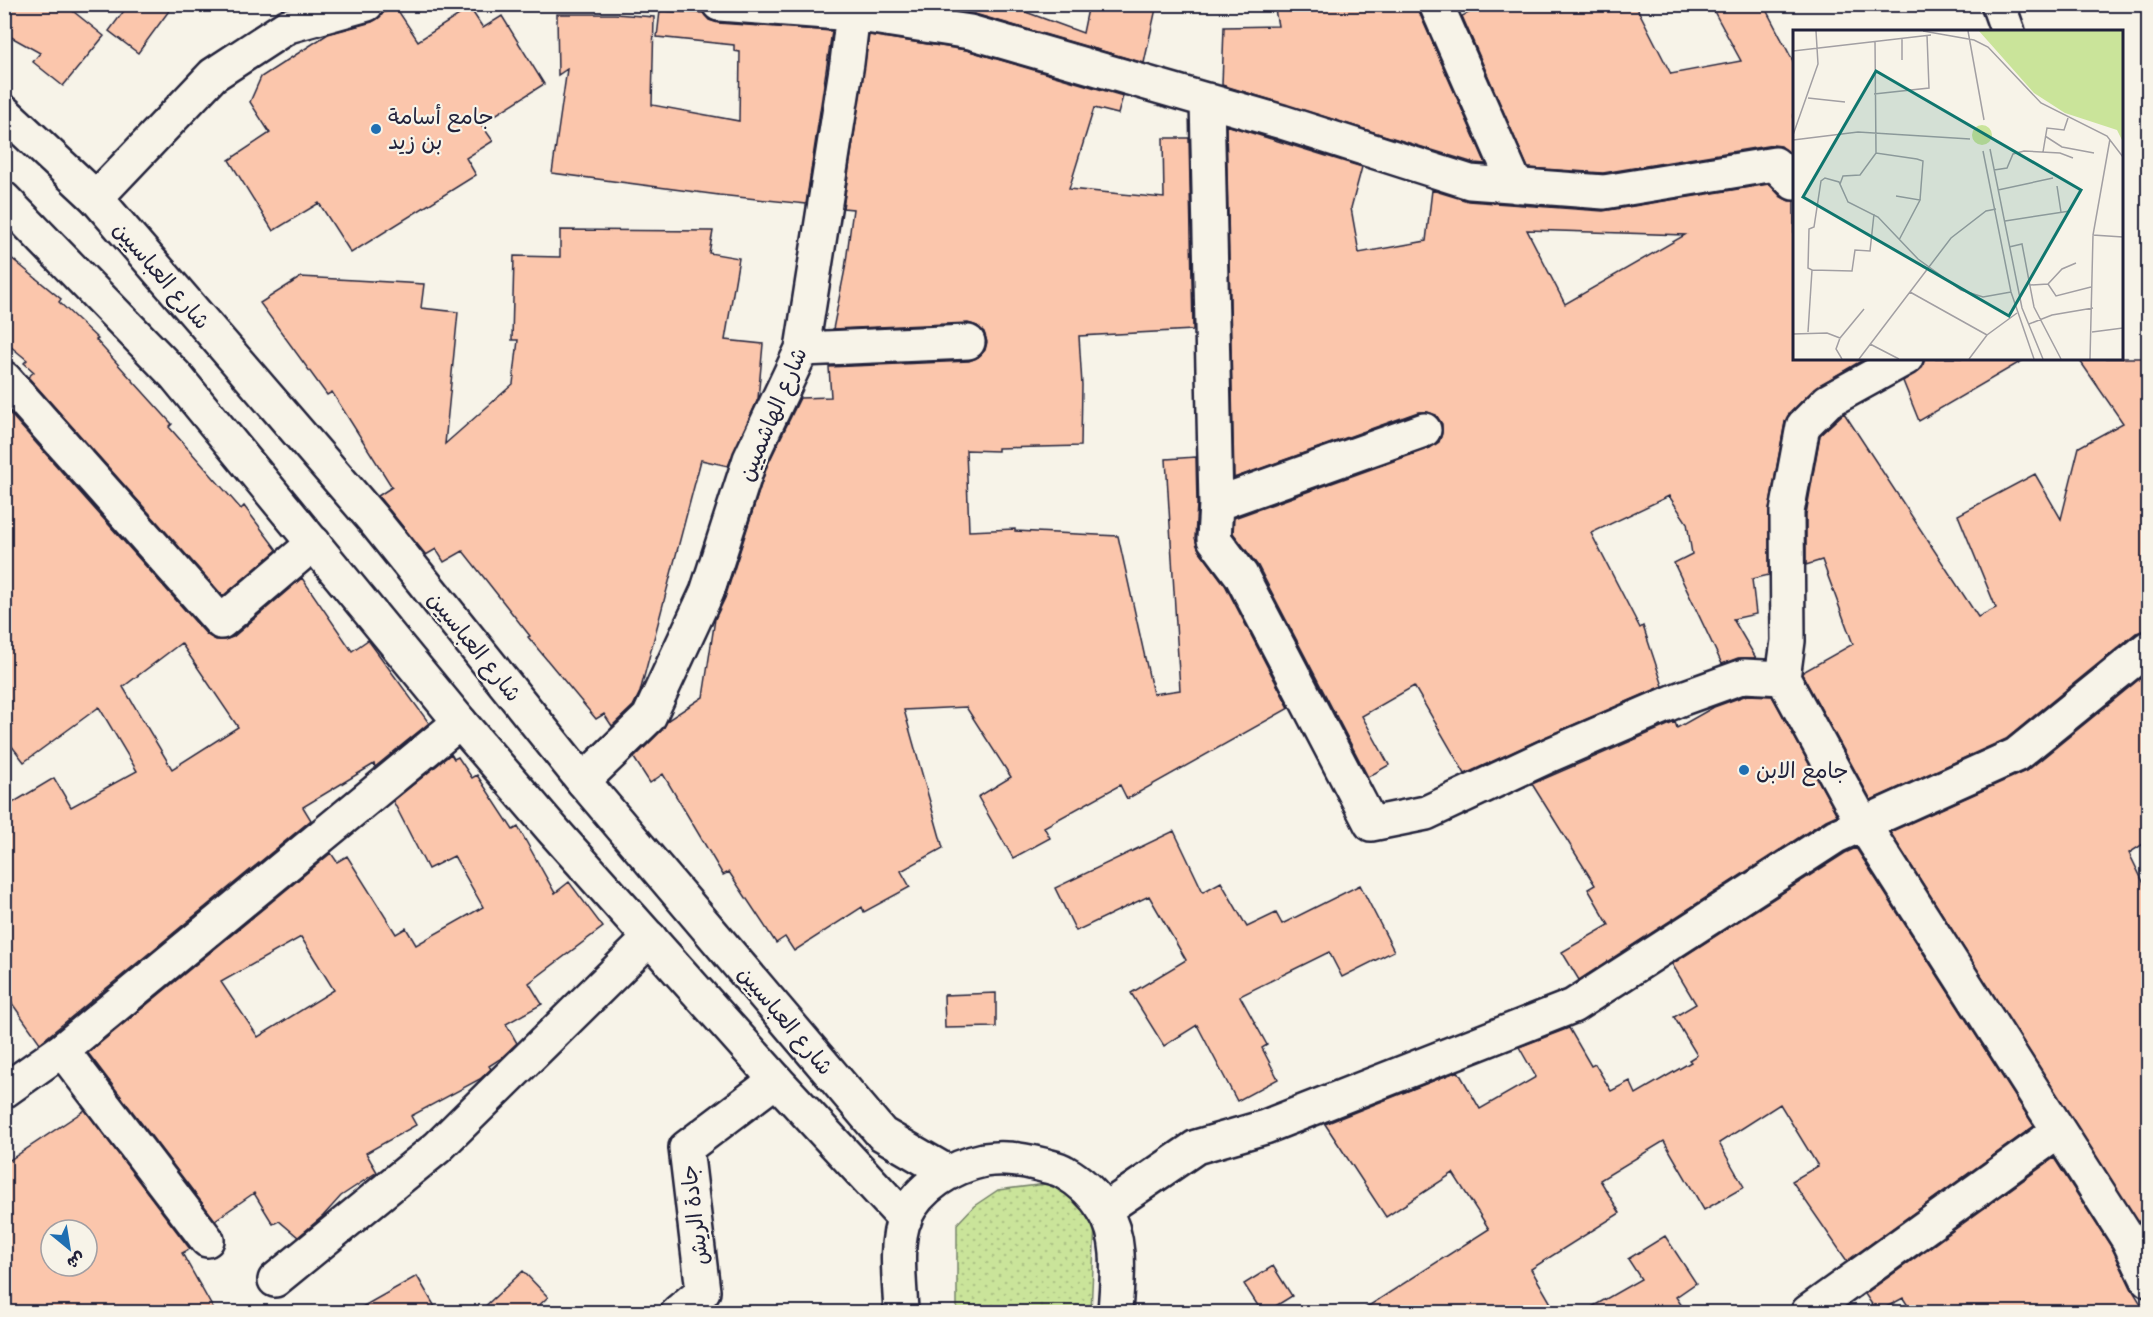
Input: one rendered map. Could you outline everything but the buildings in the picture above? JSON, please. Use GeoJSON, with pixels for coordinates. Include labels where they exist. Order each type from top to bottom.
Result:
{"type":"FeatureCollection","features":[{"type":"Feature","properties":{"kind":"street"},"geometry":{"type":"LineString","coordinates":[[96,198],[213,75],[288,26],[367,4]]}},
{"type":"Feature","properties":{"kind":"street"},"geometry":{"type":"LineString","coordinates":[[719,4],[853,9],[970,32],[1282,122],[1470,182],[1604,192],[1775,164],[1793,182]]}},
{"type":"Feature","properties":{"kind":"street"},"geometry":{"type":"LineString","coordinates":[[1436,4],[1516,186]]}},
{"type":"Feature","properties":{"kind":"street"},"geometry":{"type":"LineString","coordinates":[[1998,4],[2007,30]]}},
{"type":"Feature","properties":{"kind":"street","name":"شارع الهاشميين"},"geometry":{"type":"LineString","coordinates":[[583,781],[649,717],[707,592],[750,459],[802,349],[853,9]]}},
{"type":"Feature","properties":{"kind":"street"},"geometry":{"type":"LineString","coordinates":[[1207,100],[1216,504],[1214,539],[1241,575],[1371,824],[1426,813],[1552,754],[1680,699],[1744,676],[1783,678]]}},
{"type":"Feature","properties":{"kind":"street","name":"شارع العباسيين"},"geometry":{"type":"LineString","coordinates":[[4,112],[96,198],[372,518],[583,781],[882,1134],[949,1173]]}},
{"type":"Feature","properties":{"kind":"street","name":"شارع العباسيين"},"geometry":{"type":"LineString","coordinates":[[4,199],[175,375],[460,722],[776,1080],[905,1218]]}},
{"type":"Feature","properties":{"kind":"street"},"geometry":{"type":"LineString","coordinates":[[802,349],[968,342]]}},
{"type":"Feature","properties":{"kind":"street"},"geometry":{"type":"LineString","coordinates":[[1902,360],[1828,401],[1803,426],[1787,512],[1788,641],[1783,678],[1863,824],[2128,1239],[2148,1280]]}},
{"type":"Feature","properties":{"kind":"street"},"geometry":{"type":"LineString","coordinates":[[4,378],[221,622],[314,543]]}},
{"type":"Feature","properties":{"kind":"street"},"geometry":{"type":"LineString","coordinates":[[1216,504],[1424,430]]}},
{"type":"Feature","properties":{"kind":"street"},"geometry":{"type":"LineString","coordinates":[[1104,1210],[1196,1147],[1265,1127],[1573,1006],[1836,836],[2016,755],[2148,648]]}},
{"type":"Feature","properties":{"kind":"street"},"geometry":{"type":"LineString","coordinates":[[4,1091],[62,1050],[460,722]]}},
{"type":"Feature","properties":{"kind":"street"},"geometry":{"type":"LineString","coordinates":[[275,1280],[438,1147],[650,938]]}},
{"type":"Feature","properties":{"kind":"street"},"geometry":{"type":"LineString","coordinates":[[62,1050],[207,1240]]}},
{"type":"Feature","properties":{"kind":"street","name":"جادة الريش"},"geometry":{"type":"LineString","coordinates":[[678,1312],[703,1291],[686,1148],[776,1080]]}},
{"type":"Feature","properties":{"kind":"street"},"geometry":{"type":"LineString","coordinates":[[1808,1312],[2059,1131]]}},
{"type":"Feature","properties":{"kind":"street"},"geometry":{"type":"LineString","coordinates":[[901,1312],[898,1253],[905,1218],[921,1192],[949,1173],[985,1160],[1025,1160],[1063,1171],[1086,1187],[1104,1210],[1115,1236],[1117,1264],[1114,1312]]}},
{"type":"Feature","properties":{"kind":"green space"},"geometry":{"type":"Polygon","coordinates":[[[1046,1184],[1071,1195],[1095,1223],[1091,1312],[957,1312],[957,1224],[974,1206],[998,1190],[1046,1184]]]}},
{"type":"Feature","properties":{"kind":"place","name":"جامع أسامة بن زيد"},"geometry":{"type":"Point","coordinates":[376,129]}},
{"type":"Feature","properties":{"kind":"place","name":"جامع الابن"},"geometry":{"type":"Point","coordinates":[1744,770]}}]}
